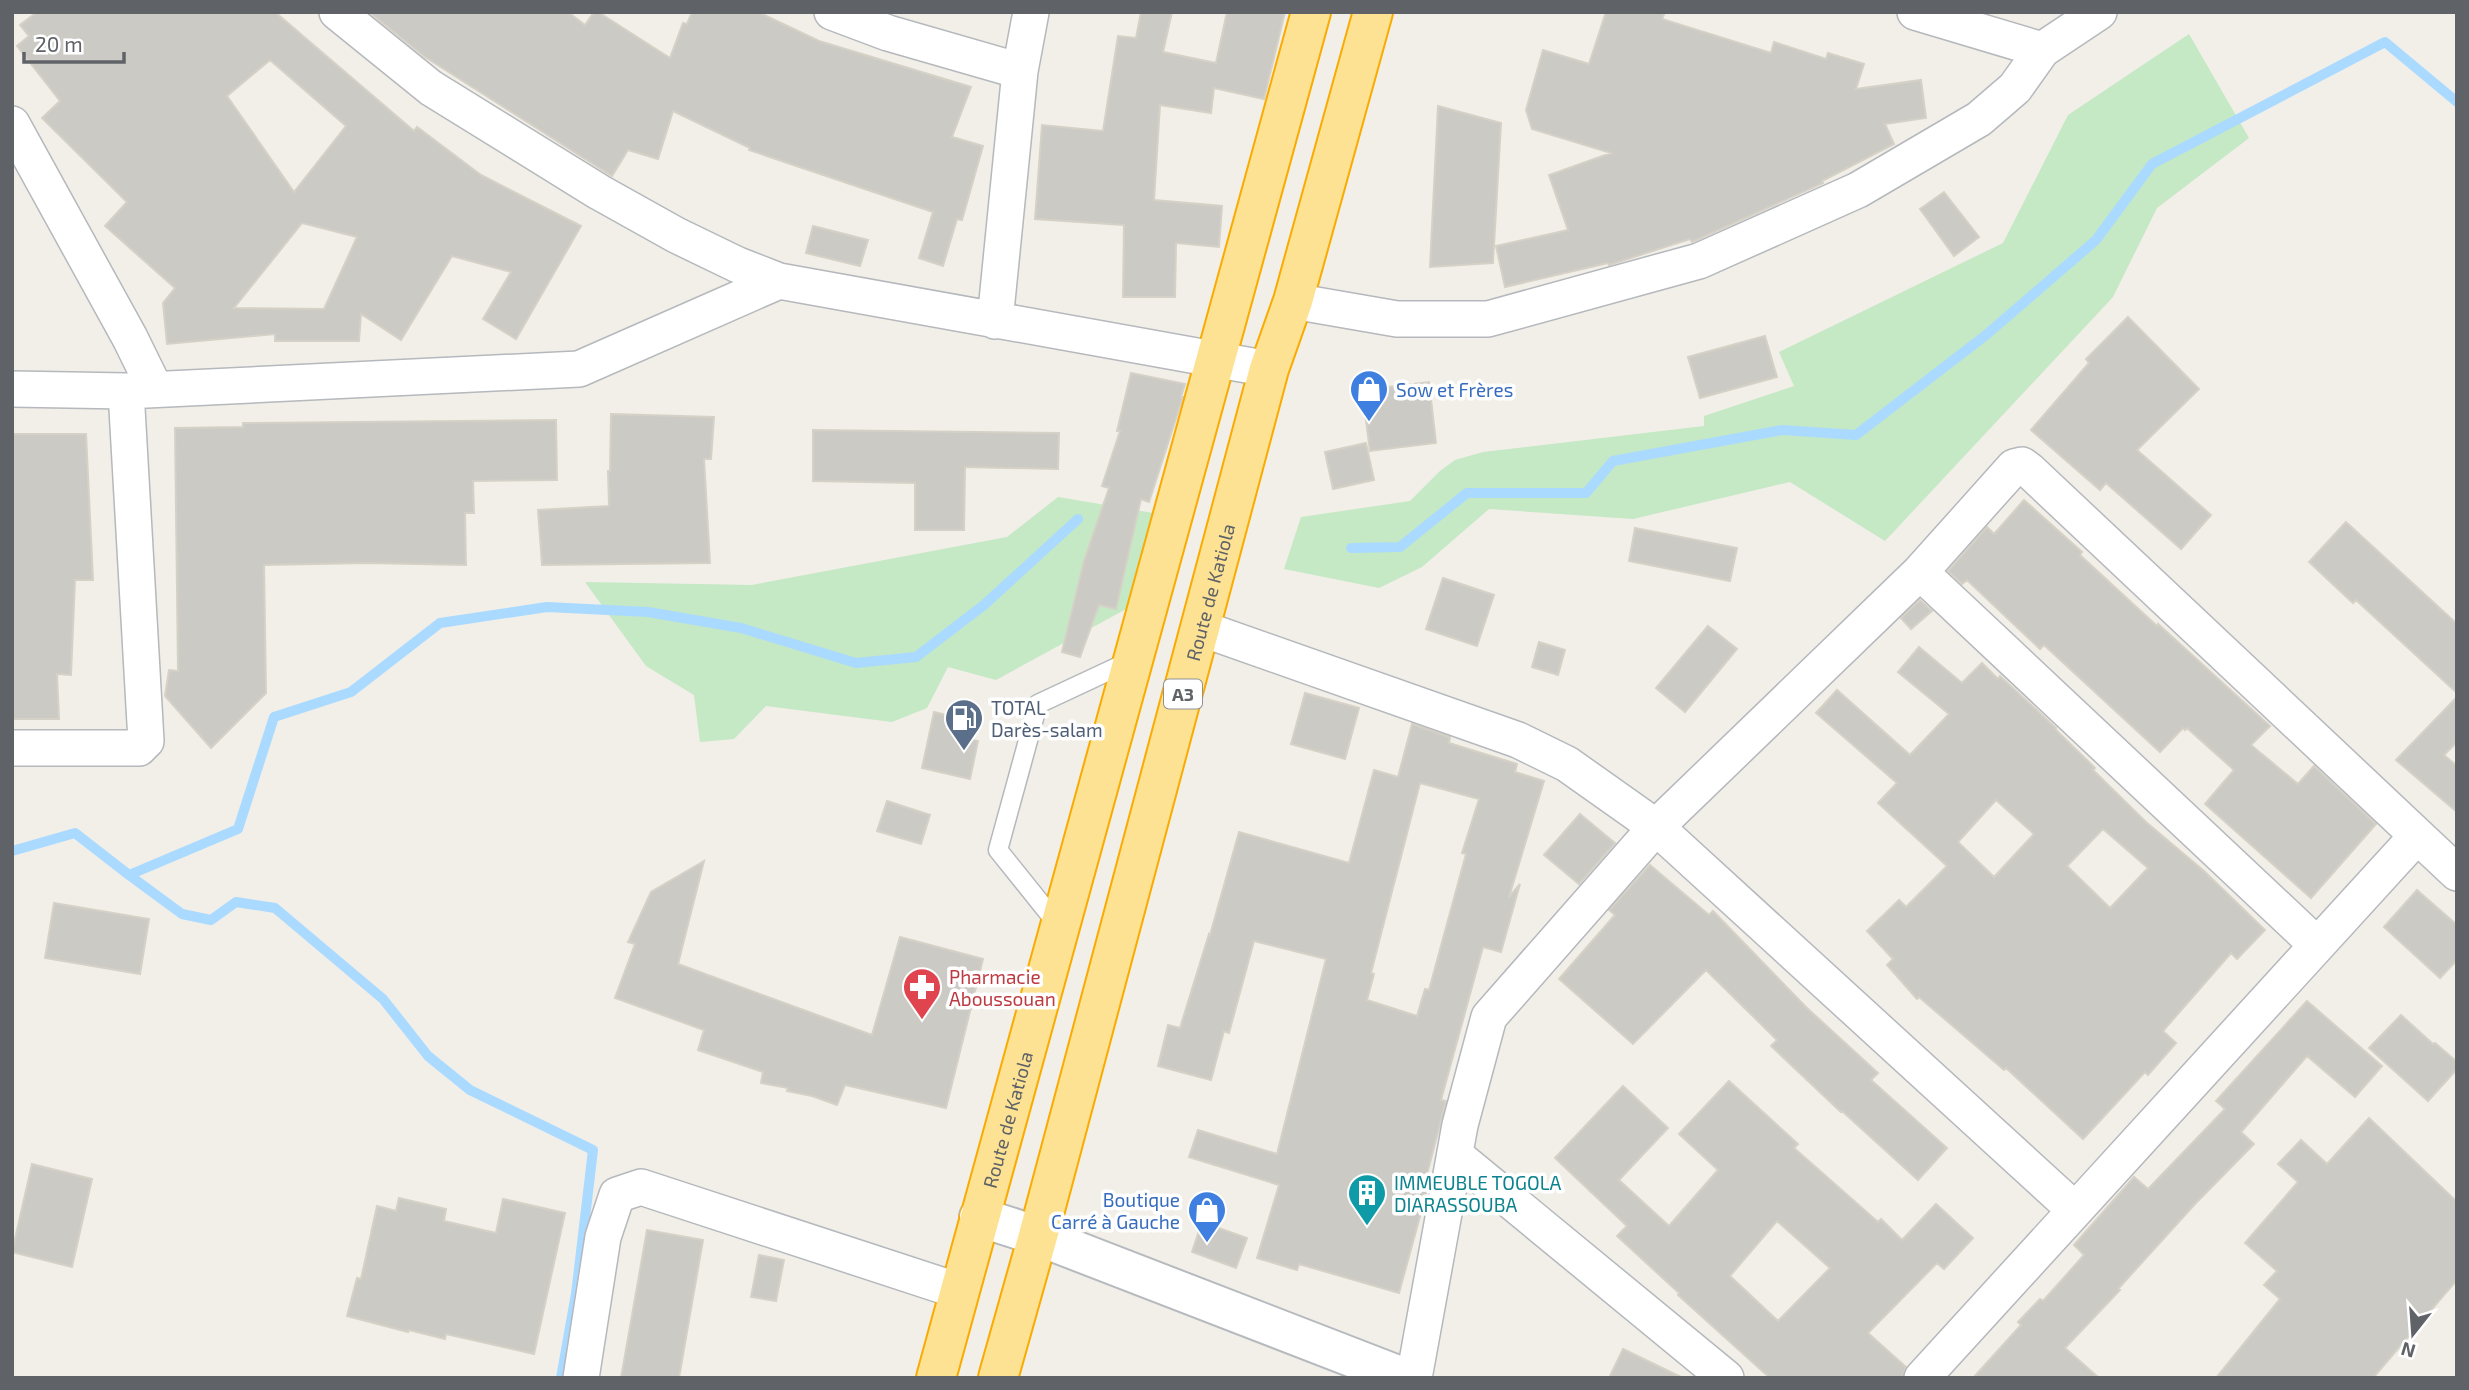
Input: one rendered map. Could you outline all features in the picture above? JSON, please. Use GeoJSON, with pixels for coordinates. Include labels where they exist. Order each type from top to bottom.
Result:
{"type":"FeatureCollection","features":[{"type":"Feature","properties":{"kind":"highway","name":"Route de Katiola"},"geometry":{"type":"LineString","coordinates":[[936,1378],[1311,12]]}},
{"type":"Feature","properties":{"kind":"highway","name":"Route de Katiola"},"geometry":{"type":"LineString","coordinates":[[998,1378],[1269,369],[1293,301],[1373,12]]}},
{"type":"Feature","properties":{"kind":"street"},"geometry":{"type":"LineString","coordinates":[[337,12],[431,88],[600,192],[676,235],[738,265],[779,281],[1269,369]]}},
{"type":"Feature","properties":{"kind":"street"},"geometry":{"type":"LineString","coordinates":[[832,12],[888,33],[1020,71]]}},
{"type":"Feature","properties":{"kind":"street"},"geometry":{"type":"LineString","coordinates":[[995,321],[1020,71],[1031,12]]}},
{"type":"Feature","properties":{"kind":"street"},"geometry":{"type":"LineString","coordinates":[[1915,12],[2042,50]]}},
{"type":"Feature","properties":{"kind":"street"},"geometry":{"type":"LineString","coordinates":[[1293,301],[1397,319],[1488,319],[1699,261],[1858,190],[1979,119],[2015,88],[2042,50],[2099,12]]}},
{"type":"Feature","properties":{"kind":"street"},"geometry":{"type":"LineString","coordinates":[[12,124],[130,338],[141,390],[146,741],[139,748],[12,748]]}},
{"type":"Feature","properties":{"kind":"street"},"geometry":{"type":"LineString","coordinates":[[12,388],[141,390],[579,369],[779,281]]}},
{"type":"Feature","properties":{"kind":"street"},"geometry":{"type":"LineString","coordinates":[[979,1217],[1038,1236],[1403,1377],[1476,1057],[1489,1017],[1656,827],[1920,572],[2014,467],[2022,466],[2457,873]]}},
{"type":"Feature","properties":{"kind":"street"},"geometry":{"type":"LineString","coordinates":[[1920,572],[2317,945]]}},
{"type":"Feature","properties":{"kind":"street"},"geometry":{"type":"LineString","coordinates":[[1200,628],[1518,740],[1567,764],[1656,827],[2076,1210]]}},
{"type":"Feature","properties":{"kind":"street"},"geometry":{"type":"LineString","coordinates":[[1922,1378],[2417,836]]}},
{"type":"Feature","properties":{"kind":"street"},"geometry":{"type":"LineString","coordinates":[[1455,1155],[1726,1378]]}},
{"type":"Feature","properties":{"kind":"street"},"geometry":{"type":"LineString","coordinates":[[581,1378],[603,1237],[617,1195],[641,1187],[958,1291]]}},
{"type":"Feature","properties":{"kind":"lane"},"geometry":{"type":"LineString","coordinates":[[1060,927],[998,850],[1038,704],[1133,659]]}},
{"type":"Feature","properties":{"kind":"green space"},"geometry":{"type":"Polygon","coordinates":[[[2189,34],[2249,138],[2157,208],[2113,297],[1885,541],[1790,482],[1633,519],[1489,509],[1422,567],[1379,588],[1284,569],[1301,517],[1410,501],[1455,460],[1483,452],[1704,426],[1704,416],[1794,386],[1779,352],[2003,243],[2068,115],[2189,34]]]}},
{"type":"Feature","properties":{"kind":"green space"},"geometry":{"type":"Polygon","coordinates":[[[1058,497],[1153,513],[1128,608],[996,680],[948,667],[927,708],[892,722],[766,706],[734,739],[700,742],[694,695],[646,666],[585,582],[752,585],[1007,537],[1058,497]]]}},
{"type":"Feature","properties":{"kind":"building"},"geometry":{"type":"Polygon","coordinates":[[[37,12],[275,12],[414,131],[417,127],[481,175],[581,226],[516,339],[483,319],[511,272],[452,256],[401,340],[361,314],[359,341],[275,341],[275,334],[167,344],[163,303],[175,288],[105,226],[127,202],[42,118],[60,101],[17,46],[29,36],[20,25],[37,12]],[[270,60],[227,96],[294,192],[346,126],[270,60]],[[302,223],[234,308],[324,309],[357,237],[302,223]]]}},
{"type":"Feature","properties":{"kind":"building"},"geometry":{"type":"Polygon","coordinates":[[[369,12],[568,12],[585,25],[594,12],[598,12],[670,58],[683,23],[687,24],[692,12],[758,12],[819,41],[971,87],[952,137],[983,146],[962,220],[957,219],[943,266],[919,258],[933,212],[749,150],[750,148],[673,111],[658,159],[628,150],[612,176],[425,57],[369,12]]]}},
{"type":"Feature","properties":{"kind":"building"},"geometry":{"type":"Polygon","coordinates":[[[1141,12],[1172,12],[1163,52],[1216,63],[1227,12],[1285,12],[1264,99],[1214,88],[1211,113],[1160,105],[1154,200],[1222,206],[1219,247],[1176,243],[1175,297],[1123,297],[1124,225],[1035,219],[1042,125],[1103,131],[1118,36],[1136,38],[1141,12]]]}},
{"type":"Feature","properties":{"kind":"building"},"geometry":{"type":"Polygon","coordinates":[[[1606,12],[1665,12],[1662,19],[1771,53],[1774,42],[1826,59],[1828,53],[1864,64],[1856,89],[1921,80],[1926,118],[1885,124],[1894,144],[1822,181],[1823,183],[1692,242],[1690,239],[1609,265],[1608,263],[1505,287],[1496,246],[1568,230],[1549,175],[1611,153],[1532,129],[1526,110],[1543,50],[1589,64],[1606,12]]]}},
{"type":"Feature","properties":{"kind":"building"},"geometry":{"type":"Polygon","coordinates":[[[1438,106],[1501,123],[1493,263],[1430,267],[1438,106]]]}},
{"type":"Feature","properties":{"kind":"building"},"geometry":{"type":"Polygon","coordinates":[[[1944,192],[1979,237],[1954,256],[1920,209],[1944,192]]]}},
{"type":"Feature","properties":{"kind":"building"},"geometry":{"type":"Polygon","coordinates":[[[813,226],[868,240],[860,266],[806,253],[813,226]]]}},
{"type":"Feature","properties":{"kind":"building"},"geometry":{"type":"Polygon","coordinates":[[[2128,317],[2199,389],[2137,450],[2211,515],[2181,549],[2106,483],[2100,490],[2031,430],[2089,363],[2086,359],[2128,317]]]}},
{"type":"Feature","properties":{"kind":"building"},"geometry":{"type":"Polygon","coordinates":[[[1765,336],[1777,377],[1700,398],[1688,357],[1765,336]]]}},
{"type":"Feature","properties":{"kind":"building"},"geometry":{"type":"Polygon","coordinates":[[[1131,373],[1185,384],[1183,397],[1149,502],[1141,499],[1116,609],[1099,605],[1080,657],[1062,652],[1084,561],[1109,488],[1102,486],[1120,431],[1117,431],[1131,373]]]}},
{"type":"Feature","properties":{"kind":"building"},"geometry":{"type":"Polygon","coordinates":[[[1429,382],[1436,443],[1370,451],[1362,390],[1429,382]]]}},
{"type":"Feature","properties":{"kind":"building"},"geometry":{"type":"Polygon","coordinates":[[[611,414],[714,417],[711,459],[704,459],[710,563],[542,565],[538,510],[609,506],[611,414]]]}},
{"type":"Feature","properties":{"kind":"building"},"geometry":{"type":"Polygon","coordinates":[[[556,420],[557,480],[473,481],[474,513],[465,513],[466,565],[264,565],[266,693],[211,748],[165,696],[169,670],[178,671],[175,428],[243,427],[243,423],[556,420]]]}},
{"type":"Feature","properties":{"kind":"building"},"geometry":{"type":"Polygon","coordinates":[[[813,430],[1059,433],[1058,469],[965,467],[964,530],[915,530],[915,483],[813,481],[813,430]]]}},
{"type":"Feature","properties":{"kind":"building"},"geometry":{"type":"Polygon","coordinates":[[[12,434],[86,434],[93,580],[75,580],[71,675],[57,674],[59,719],[12,719],[12,434]]]}},
{"type":"Feature","properties":{"kind":"building"},"geometry":{"type":"Polygon","coordinates":[[[1366,443],[1374,480],[1333,489],[1325,452],[1366,443]]]}},
{"type":"Feature","properties":{"kind":"building"},"geometry":{"type":"Polygon","coordinates":[[[2024,500],[2082,552],[2080,555],[2157,626],[2158,624],[2270,726],[2251,745],[2298,784],[2314,766],[2376,824],[2311,898],[2205,804],[2234,770],[2187,728],[2183,728],[2160,752],[2044,645],[2040,649],[1967,580],[1962,584],[1948,571],[1987,527],[1994,534],[2024,500]]]}},
{"type":"Feature","properties":{"kind":"building"},"geometry":{"type":"Polygon","coordinates":[[[2346,522],[2457,624],[2457,693],[2356,600],[2353,603],[2309,562],[2346,522]]]}},
{"type":"Feature","properties":{"kind":"building"},"geometry":{"type":"Polygon","coordinates":[[[1635,528],[1737,548],[1730,581],[1629,561],[1635,528]]]}},
{"type":"Feature","properties":{"kind":"building"},"geometry":{"type":"Polygon","coordinates":[[[1443,578],[1494,595],[1477,646],[1426,629],[1443,578]]]}},
{"type":"Feature","properties":{"kind":"building"},"geometry":{"type":"Polygon","coordinates":[[[1920,600],[1932,611],[1911,629],[1901,618],[1920,600]]]}},
{"type":"Feature","properties":{"kind":"building"},"geometry":{"type":"Polygon","coordinates":[[[1708,626],[1737,649],[1685,712],[1656,688],[1708,626]]]}},
{"type":"Feature","properties":{"kind":"building"},"geometry":{"type":"Polygon","coordinates":[[[1539,642],[1565,650],[1558,675],[1532,667],[1539,642]]]}},
{"type":"Feature","properties":{"kind":"building"},"geometry":{"type":"Polygon","coordinates":[[[1919,647],[1962,683],[1982,663],[1998,679],[2000,676],[2056,728],[2095,768],[2093,770],[2146,822],[2204,871],[2265,930],[2237,959],[2231,953],[2163,1031],[2176,1043],[2148,1075],[2145,1072],[2083,1139],[2006,1068],[2004,1070],[1919,997],[1917,999],[1887,965],[1893,959],[1867,931],[1899,900],[1906,907],[1947,866],[1878,803],[1897,783],[1816,713],[1837,690],[1910,755],[1949,714],[1898,672],[1919,647]],[[1996,800],[1958,842],[1994,877],[2034,834],[1996,800]],[[2103,829],[2067,866],[2110,908],[2148,868],[2103,829]]]}},
{"type":"Feature","properties":{"kind":"building"},"geometry":{"type":"Polygon","coordinates":[[[1305,693],[1359,708],[1345,759],[1291,744],[1305,693]]]}},
{"type":"Feature","properties":{"kind":"building"},"geometry":{"type":"Polygon","coordinates":[[[2457,697],[2457,742],[2444,755],[2457,766],[2457,812],[2396,760],[2457,697]]]}},
{"type":"Feature","properties":{"kind":"building"},"geometry":{"type":"Polygon","coordinates":[[[934,712],[964,719],[959,737],[978,741],[970,779],[922,768],[934,712]]]}},
{"type":"Feature","properties":{"kind":"building"},"geometry":{"type":"Polygon","coordinates":[[[1412,724],[1450,737],[1449,743],[1517,764],[1515,772],[1544,781],[1509,897],[1520,884],[1501,952],[1483,947],[1441,1100],[1446,1101],[1424,1186],[1428,1187],[1399,1293],[1299,1264],[1297,1270],[1257,1258],[1279,1185],[1189,1157],[1198,1130],[1277,1154],[1326,959],[1254,941],[1229,1033],[1224,1031],[1211,1080],[1158,1066],[1168,1025],[1180,1028],[1239,832],[1349,863],[1374,770],[1398,777],[1412,724]],[[1420,783],[1371,973],[1374,974],[1367,1000],[1417,1016],[1425,989],[1429,990],[1466,854],[1462,853],[1479,799],[1420,783]]]}},
{"type":"Feature","properties":{"kind":"building"},"geometry":{"type":"Polygon","coordinates":[[[887,801],[930,815],[921,844],[877,831],[887,801]]]}},
{"type":"Feature","properties":{"kind":"building"},"geometry":{"type":"Polygon","coordinates":[[[1580,814],[1615,843],[1579,884],[1544,855],[1580,814]]]}},
{"type":"Feature","properties":{"kind":"building"},"geometry":{"type":"Polygon","coordinates":[[[704,861],[678,964],[872,1035],[900,937],[983,959],[946,1108],[845,1085],[837,1105],[787,1091],[788,1088],[761,1083],[763,1072],[698,1050],[704,1030],[615,998],[635,944],[628,942],[651,892],[704,861]]]}},
{"type":"Feature","properties":{"kind":"building"},"geometry":{"type":"Polygon","coordinates":[[[1650,865],[1709,915],[1713,911],[1807,1008],[1878,1073],[1871,1080],[1947,1148],[1918,1180],[1771,1046],[1777,1040],[1706,970],[1633,1044],[1559,979],[1615,915],[1609,910],[1650,865]]]}},
{"type":"Feature","properties":{"kind":"building"},"geometry":{"type":"Polygon","coordinates":[[[2417,890],[2457,925],[2457,960],[2440,978],[2384,927],[2417,890]]]}},
{"type":"Feature","properties":{"kind":"building"},"geometry":{"type":"Polygon","coordinates":[[[54,903],[149,919],[140,974],[45,958],[54,903]]]}},
{"type":"Feature","properties":{"kind":"building"},"geometry":{"type":"Polygon","coordinates":[[[2307,1001],[2382,1066],[2355,1097],[2307,1056],[2241,1132],[2254,1144],[2195,1204],[2065,1348],[2099,1378],[1973,1378],[2021,1325],[2018,1322],[2040,1299],[2043,1301],[2084,1255],[2074,1245],[2134,1177],[2148,1189],[2225,1109],[2216,1101],[2307,1001]]]}},
{"type":"Feature","properties":{"kind":"building"},"geometry":{"type":"Polygon","coordinates":[[[2401,1015],[2457,1062],[2457,1069],[2428,1101],[2369,1048],[2401,1015]]]}},
{"type":"Feature","properties":{"kind":"building"},"geometry":{"type":"Polygon","coordinates":[[[1729,1081],[1798,1144],[1794,1148],[1878,1222],[1881,1219],[1902,1240],[1936,1204],[1973,1238],[1944,1269],[1937,1263],[1868,1333],[1906,1367],[1902,1378],[1770,1378],[1617,1236],[1627,1226],[1555,1158],[1623,1086],[1668,1128],[1619,1180],[1669,1226],[1718,1170],[1679,1134],[1729,1081]],[[1777,1221],[1730,1276],[1778,1321],[1830,1268],[1777,1221]]]}},
{"type":"Feature","properties":{"kind":"building"},"geometry":{"type":"Polygon","coordinates":[[[2369,1118],[2457,1202],[2457,1280],[2373,1378],[2216,1378],[2280,1299],[2264,1285],[2277,1271],[2245,1243],[2298,1182],[2278,1164],[2301,1140],[2327,1164],[2369,1118]]]}},
{"type":"Feature","properties":{"kind":"building"},"geometry":{"type":"Polygon","coordinates":[[[32,1164],[92,1179],[72,1267],[12,1252],[32,1164]]]}},
{"type":"Feature","properties":{"kind":"building"},"geometry":{"type":"Polygon","coordinates":[[[399,1198],[446,1209],[444,1221],[496,1233],[503,1199],[565,1213],[534,1354],[446,1334],[445,1339],[409,1330],[408,1332],[347,1316],[357,1278],[361,1279],[377,1206],[396,1211],[399,1198]]]}},
{"type":"Feature","properties":{"kind":"building"},"geometry":{"type":"Polygon","coordinates":[[[1202,1222],[1247,1238],[1236,1268],[1192,1252],[1202,1222]]]}},
{"type":"Feature","properties":{"kind":"building"},"geometry":{"type":"Polygon","coordinates":[[[647,1230],[703,1240],[679,1378],[621,1378],[647,1230]]]}},
{"type":"Feature","properties":{"kind":"building"},"geometry":{"type":"Polygon","coordinates":[[[759,1255],[784,1260],[776,1301],[751,1297],[759,1255]]]}},
{"type":"Feature","properties":{"kind":"building"},"geometry":{"type":"Polygon","coordinates":[[[1623,1349],[1683,1378],[1609,1378],[1623,1349]]]}},
{"type":"Feature","properties":{"kind":"waterway"},"geometry":{"type":"LineString","coordinates":[[1351,548],[1400,547],[1467,493],[1586,493],[1613,461],[1782,430],[1856,435],[1986,335],[2096,240],[2152,164],[2385,42],[2457,102]]}},
{"type":"Feature","properties":{"kind":"waterway"},"geometry":{"type":"LineString","coordinates":[[12,851],[75,833],[129,875],[238,829],[274,717],[351,692],[440,623],[547,607],[648,612],[741,628],[856,663],[916,657],[984,605],[1078,519]]}},
{"type":"Feature","properties":{"kind":"waterway"},"geometry":{"type":"LineString","coordinates":[[129,875],[182,914],[211,920],[236,902],[275,908],[383,999],[428,1056],[470,1090],[593,1150],[576,1294],[561,1378]]}},
{"type":"Feature","properties":{"kind":"place","name":"Sow et Frères"},"geometry":{"type":"Point","coordinates":[1369,423]}},
{"type":"Feature","properties":{"kind":"place","name":"TOTAL Darès-salam"},"geometry":{"type":"Point","coordinates":[964,752]}},
{"type":"Feature","properties":{"kind":"place","name":"Pharmacie Aboussouan"},"geometry":{"type":"Point","coordinates":[922,1021]}},
{"type":"Feature","properties":{"kind":"place","name":"IMMEUBLE TOGOLA DIARASSOUBA"},"geometry":{"type":"Point","coordinates":[1367,1227]}},
{"type":"Feature","properties":{"kind":"place","name":"Boutique Carré à Gauche"},"geometry":{"type":"Point","coordinates":[1207,1244]}}]}
